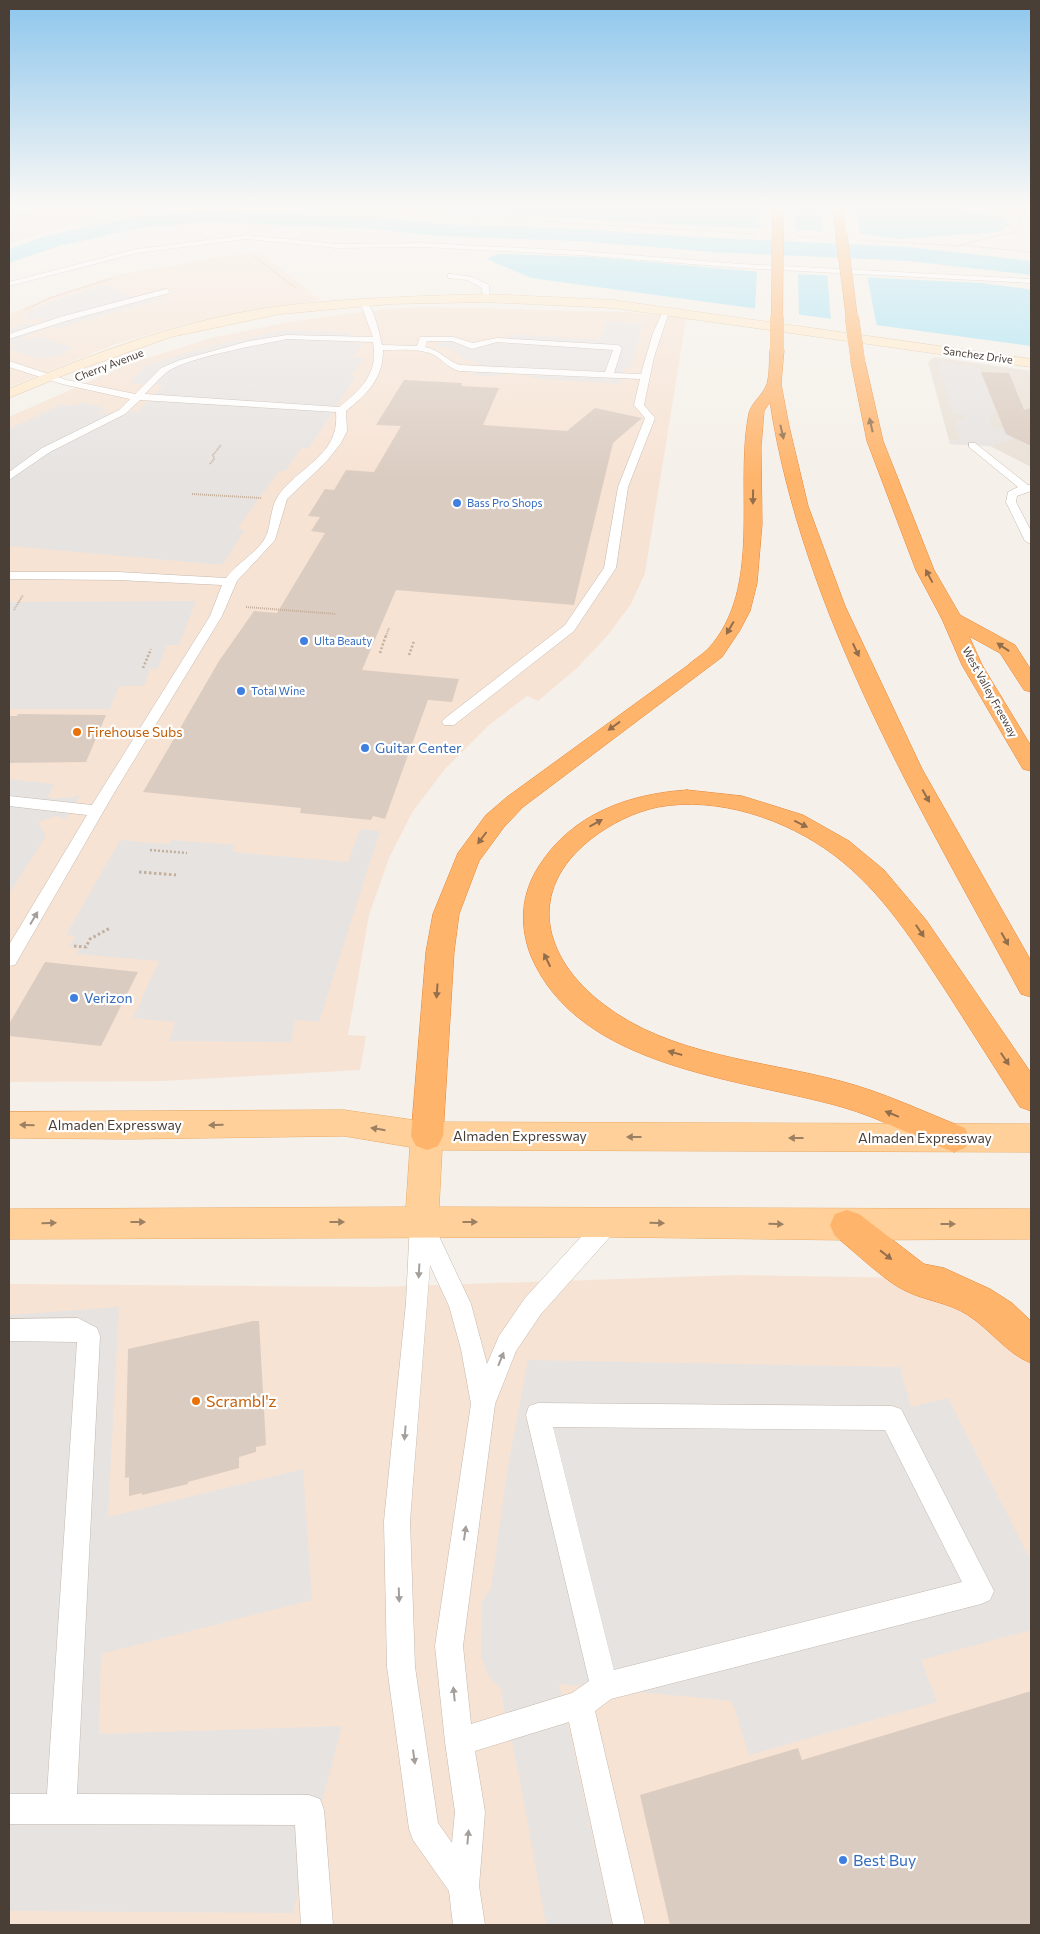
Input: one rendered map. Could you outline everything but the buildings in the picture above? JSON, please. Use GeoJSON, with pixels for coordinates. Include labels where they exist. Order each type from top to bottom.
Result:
{"type":"FeatureCollection","features":[{"type":"Feature","properties":{"kind":"highway"},"geometry":{"type":"LineString","coordinates":[[777,297],[777,350],[774,384],[781,426],[800,506],[835,606],[911,769],[1031,986]]}},
{"type":"Feature","properties":{"kind":"highway","name":"West Valley Freeway"},"geometry":{"type":"LineString","coordinates":[[850,297],[858,362],[875,441],[888,478],[925,570],[952,619],[972,665],[1031,764]]}},
{"type":"Feature","properties":{"kind":"highway"},"geometry":{"type":"LineString","coordinates":[[426,1136],[440,952],[446,914],[467,859],[495,821],[515,802],[645,703],[694,670],[715,653],[730,630],[740,611],[748,583],[752,524],[753,447],[757,411],[774,384]]}},
{"type":"Feature","properties":{"kind":"highway"},"geometry":{"type":"LineString","coordinates":[[952,619],[1008,649],[1031,686]]}},
{"type":"Feature","properties":{"kind":"highway"},"geometry":{"type":"LineString","coordinates":[[954,1138],[845,1095],[734,1069],[669,1051],[634,1037],[597,1014],[565,988],[548,963],[538,937],[535,911],[540,887],[551,864],[583,830],[636,805],[700,798],[729,801],[756,806],[789,818],[814,830],[863,864],[903,905],[1031,1098]]}},
{"type":"Feature","properties":{"kind":"highway"},"geometry":{"type":"LineString","coordinates":[[847,1225],[915,1278],[944,1285],[978,1301],[999,1315],[1031,1345]]}},
{"type":"Feature","properties":{"kind":"main road","name":"Almaden Expressway"},"geometry":{"type":"LineString","coordinates":[[9,1125],[129,1126],[344,1123],[426,1136],[1031,1138]]}},
{"type":"Feature","properties":{"kind":"main road"},"geometry":{"type":"LineString","coordinates":[[421,1222],[426,1136]]}},
{"type":"Feature","properties":{"kind":"main road"},"geometry":{"type":"LineString","coordinates":[[9,1224],[421,1222],[847,1225],[1031,1224]]}},
{"type":"Feature","properties":{"kind":"street","name":"Cherry Avenue"},"geometry":{"type":"LineString","coordinates":[[9,394],[125,347],[214,323],[280,310],[365,304],[486,298],[565,301],[667,311],[924,348]]}},
{"type":"Feature","properties":{"kind":"street","name":"Cherry Avenue"},"geometry":{"type":"LineString","coordinates":[[9,407],[128,357],[203,334],[284,317],[365,304],[630,307]]}},
{"type":"Feature","properties":{"kind":"street","name":"Sanchez Drive"},"geometry":{"type":"LineString","coordinates":[[924,348],[1031,362]]}},
{"type":"Feature","properties":{"kind":"lane"},"geometry":{"type":"LineString","coordinates":[[9,337],[63,319],[143,297]]}},
{"type":"Feature","properties":{"kind":"lane"},"geometry":{"type":"LineString","coordinates":[[9,364],[111,394],[341,410],[362,396],[376,374],[381,356],[365,304]]}},
{"type":"Feature","properties":{"kind":"lane"},"geometry":{"type":"LineString","coordinates":[[448,722],[570,628],[610,568],[622,487],[650,418],[639,405],[658,328],[667,311]]}},
{"type":"Feature","properties":{"kind":"lane"},"geometry":{"type":"LineString","coordinates":[[9,477],[46,450],[122,412],[164,370],[196,358],[249,344],[287,337],[378,344],[434,351],[443,355],[448,364],[459,368],[646,377]]}},
{"type":"Feature","properties":{"kind":"lane"},"geometry":{"type":"LineString","coordinates":[[420,350],[423,339],[453,339],[472,346],[497,340],[618,348],[610,375]]}},
{"type":"Feature","properties":{"kind":"lane"},"geometry":{"type":"LineString","coordinates":[[9,960],[216,616],[236,572],[259,552],[272,536],[275,513],[281,499],[292,486],[330,452],[342,432],[341,410]]}},
{"type":"Feature","properties":{"kind":"lane"},"geometry":{"type":"LineString","coordinates":[[972,445],[1028,488]]}},
{"type":"Feature","properties":{"kind":"lane"},"geometry":{"type":"LineString","coordinates":[[1028,488],[1012,494],[1011,502],[1031,542]]}},
{"type":"Feature","properties":{"kind":"lane"},"geometry":{"type":"LineString","coordinates":[[9,575],[118,576],[231,582]]}},
{"type":"Feature","properties":{"kind":"lane"},"geometry":{"type":"LineString","coordinates":[[9,800],[98,811]]}},
{"type":"Feature","properties":{"kind":"lane"},"geometry":{"type":"LineString","coordinates":[[421,1222],[460,1304],[473,1348],[483,1404]]}},
{"type":"Feature","properties":{"kind":"lane"},"geometry":{"type":"LineString","coordinates":[[421,1222],[417,1303],[397,1522],[402,1667],[424,1829],[464,1886]]}},
{"type":"Feature","properties":{"kind":"lane"},"geometry":{"type":"LineString","coordinates":[[469,1925],[464,1886],[470,1812],[459,1742],[449,1646],[483,1404],[507,1344],[523,1320],[533,1306],[609,1222]]}},
{"type":"Feature","properties":{"kind":"lane"},"geometry":{"type":"LineString","coordinates":[[9,1330],[78,1329],[89,1336],[61,1810]]}},
{"type":"Feature","properties":{"kind":"lane"},"geometry":{"type":"LineString","coordinates":[[459,1742],[579,1705],[604,1688],[981,1591],[892,1418],[538,1415],[604,1688]]}},
{"type":"Feature","properties":{"kind":"lane"},"geometry":{"type":"LineString","coordinates":[[579,1705],[629,1925]]}},
{"type":"Feature","properties":{"kind":"lane"},"geometry":{"type":"LineString","coordinates":[[9,1809],[309,1810],[317,1925]]}},
{"type":"Feature","properties":{"kind":"path"},"geometry":{"type":"LineString","coordinates":[[210,464],[214,459],[213,455],[221,445]]}},
{"type":"Feature","properties":{"kind":"path"},"geometry":{"type":"LineString","coordinates":[[192,494],[269,499]]}},
{"type":"Feature","properties":{"kind":"path"},"geometry":{"type":"LineString","coordinates":[[14,610],[26,590]]}},
{"type":"Feature","properties":{"kind":"path"},"geometry":{"type":"LineString","coordinates":[[246,607],[336,614]]}},
{"type":"Feature","properties":{"kind":"path"},"geometry":{"type":"LineString","coordinates":[[380,653],[389,628]]}},
{"type":"Feature","properties":{"kind":"path"},"geometry":{"type":"LineString","coordinates":[[409,655],[414,642]]}},
{"type":"Feature","properties":{"kind":"path"},"geometry":{"type":"LineString","coordinates":[[143,668],[152,649]]}},
{"type":"Feature","properties":{"kind":"path"},"geometry":{"type":"LineString","coordinates":[[150,850],[187,853]]}},
{"type":"Feature","properties":{"kind":"path"},"geometry":{"type":"LineString","coordinates":[[139,872],[176,875]]}},
{"type":"Feature","properties":{"kind":"path"},"geometry":{"type":"LineString","coordinates":[[74,946],[86,947],[90,939],[110,928]]}},
{"type":"Feature","properties":{"kind":"shaded area"},"geometry":{"type":"Polygon","coordinates":[[[48,297],[317,297],[320,300],[229,314],[177,326],[116,344],[9,387],[9,314],[48,297]]]}},
{"type":"Feature","properties":{"kind":"shaded area"},"geometry":{"type":"Polygon","coordinates":[[[66,297],[166,298],[58,328],[44,329],[23,337],[29,340],[39,336],[73,348],[54,358],[50,356],[40,359],[9,349],[15,345],[9,343],[9,329],[29,323],[35,325],[46,320],[41,317],[34,320],[25,319],[31,315],[23,314],[66,297]]]}},
{"type":"Feature","properties":{"kind":"shaded area"},"geometry":{"type":"Polygon","coordinates":[[[425,307],[629,312],[686,319],[645,573],[631,604],[608,635],[577,668],[538,701],[527,696],[489,725],[445,769],[413,811],[389,858],[369,915],[348,1035],[366,1036],[360,1070],[163,1081],[9,1082],[9,417],[129,364],[211,338],[288,322],[385,309],[425,307]]]}},
{"type":"Feature","properties":{"kind":"shaded area"},"geometry":{"type":"Polygon","coordinates":[[[606,321],[643,324],[631,368],[624,368],[620,384],[530,378],[532,375],[500,373],[498,377],[474,375],[480,363],[465,359],[451,349],[436,346],[443,340],[505,344],[510,334],[601,340],[606,321]]]}},
{"type":"Feature","properties":{"kind":"shaded area"},"geometry":{"type":"Polygon","coordinates":[[[283,330],[352,333],[345,342],[363,343],[352,357],[364,359],[351,376],[356,376],[309,448],[302,448],[285,471],[279,471],[237,529],[245,530],[222,565],[9,546],[9,429],[62,404],[72,406],[82,402],[106,409],[98,414],[138,411],[164,385],[129,383],[146,366],[199,349],[283,330]]]}},
{"type":"Feature","properties":{"kind":"shaded area"},"geometry":{"type":"Polygon","coordinates":[[[934,357],[1031,371],[1031,467],[990,446],[950,444],[928,362],[934,357]]]}},
{"type":"Feature","properties":{"kind":"shaded area"},"geometry":{"type":"Polygon","coordinates":[[[938,363],[979,368],[995,411],[989,418],[993,428],[1007,428],[1012,439],[990,446],[950,444],[949,440],[960,440],[955,422],[966,419],[962,414],[953,414],[938,363]]]}},
{"type":"Feature","properties":{"kind":"shaded area"},"geometry":{"type":"Polygon","coordinates":[[[196,601],[179,645],[167,645],[158,669],[150,669],[144,686],[119,686],[110,709],[9,709],[9,602],[196,601]]]}},
{"type":"Feature","properties":{"kind":"shaded area"},"geometry":{"type":"Polygon","coordinates":[[[9,779],[54,784],[48,797],[54,799],[80,796],[65,819],[57,816],[38,822],[46,836],[9,894],[9,779]]]}},
{"type":"Feature","properties":{"kind":"shaded area"},"geometry":{"type":"Polygon","coordinates":[[[360,829],[380,831],[319,1022],[295,1020],[291,1042],[169,1041],[175,1022],[133,1018],[159,961],[76,954],[79,948],[69,947],[75,936],[66,935],[120,840],[168,844],[171,840],[235,845],[232,852],[348,862],[360,829]]]}},
{"type":"Feature","properties":{"kind":"shaded area"},"geometry":{"type":"Polygon","coordinates":[[[737,1275],[915,1278],[999,1315],[1031,1346],[1031,1925],[9,1925],[9,1284],[377,1287],[737,1275]]]}},
{"type":"Feature","properties":{"kind":"shaded area"},"geometry":{"type":"Polygon","coordinates":[[[119,1307],[108,1517],[303,1469],[312,1600],[101,1654],[99,1734],[342,1726],[293,1913],[9,1911],[9,1315],[119,1307]]]}},
{"type":"Feature","properties":{"kind":"shaded area"},"geometry":{"type":"Polygon","coordinates":[[[528,1360],[900,1367],[911,1407],[948,1398],[1031,1561],[1031,1630],[921,1660],[937,1702],[749,1755],[732,1701],[559,1684],[612,1925],[546,1925],[520,1780],[500,1688],[488,1676],[481,1657],[482,1602],[491,1588],[508,1466],[528,1360]]]}},
{"type":"Feature","properties":{"kind":"water"},"geometry":{"type":"Polygon","coordinates":[[[673,297],[1031,297],[1031,346],[673,297]]]}},
{"type":"Feature","properties":{"kind":"pier"},"geometry":{"type":"Polygon","coordinates":[[[756,297],[799,297],[799,317],[755,311],[756,297]]]}},
{"type":"Feature","properties":{"kind":"pier"},"geometry":{"type":"Polygon","coordinates":[[[829,297],[871,297],[877,327],[831,321],[829,297]]]}},
{"type":"Feature","properties":{"kind":"place","name":"Bass Pro Shops"},"geometry":{"type":"Point","coordinates":[457,503]}},
{"type":"Feature","properties":{"kind":"place","name":"Ulta Beauty"},"geometry":{"type":"Point","coordinates":[304,641]}},
{"type":"Feature","properties":{"kind":"place","name":"Total Wine"},"geometry":{"type":"Point","coordinates":[241,691]}},
{"type":"Feature","properties":{"kind":"place","name":"Firehouse Subs"},"geometry":{"type":"Point","coordinates":[77,732]}},
{"type":"Feature","properties":{"kind":"place","name":"Guitar Center"},"geometry":{"type":"Point","coordinates":[365,748]}},
{"type":"Feature","properties":{"kind":"place","name":"Verizon"},"geometry":{"type":"Point","coordinates":[74,998]}},
{"type":"Feature","properties":{"kind":"place","name":"Scrambl'z"},"geometry":{"type":"Point","coordinates":[196,1401]}},
{"type":"Feature","properties":{"kind":"place","name":"Best Buy"},"geometry":{"type":"Point","coordinates":[843,1860]}}]}
